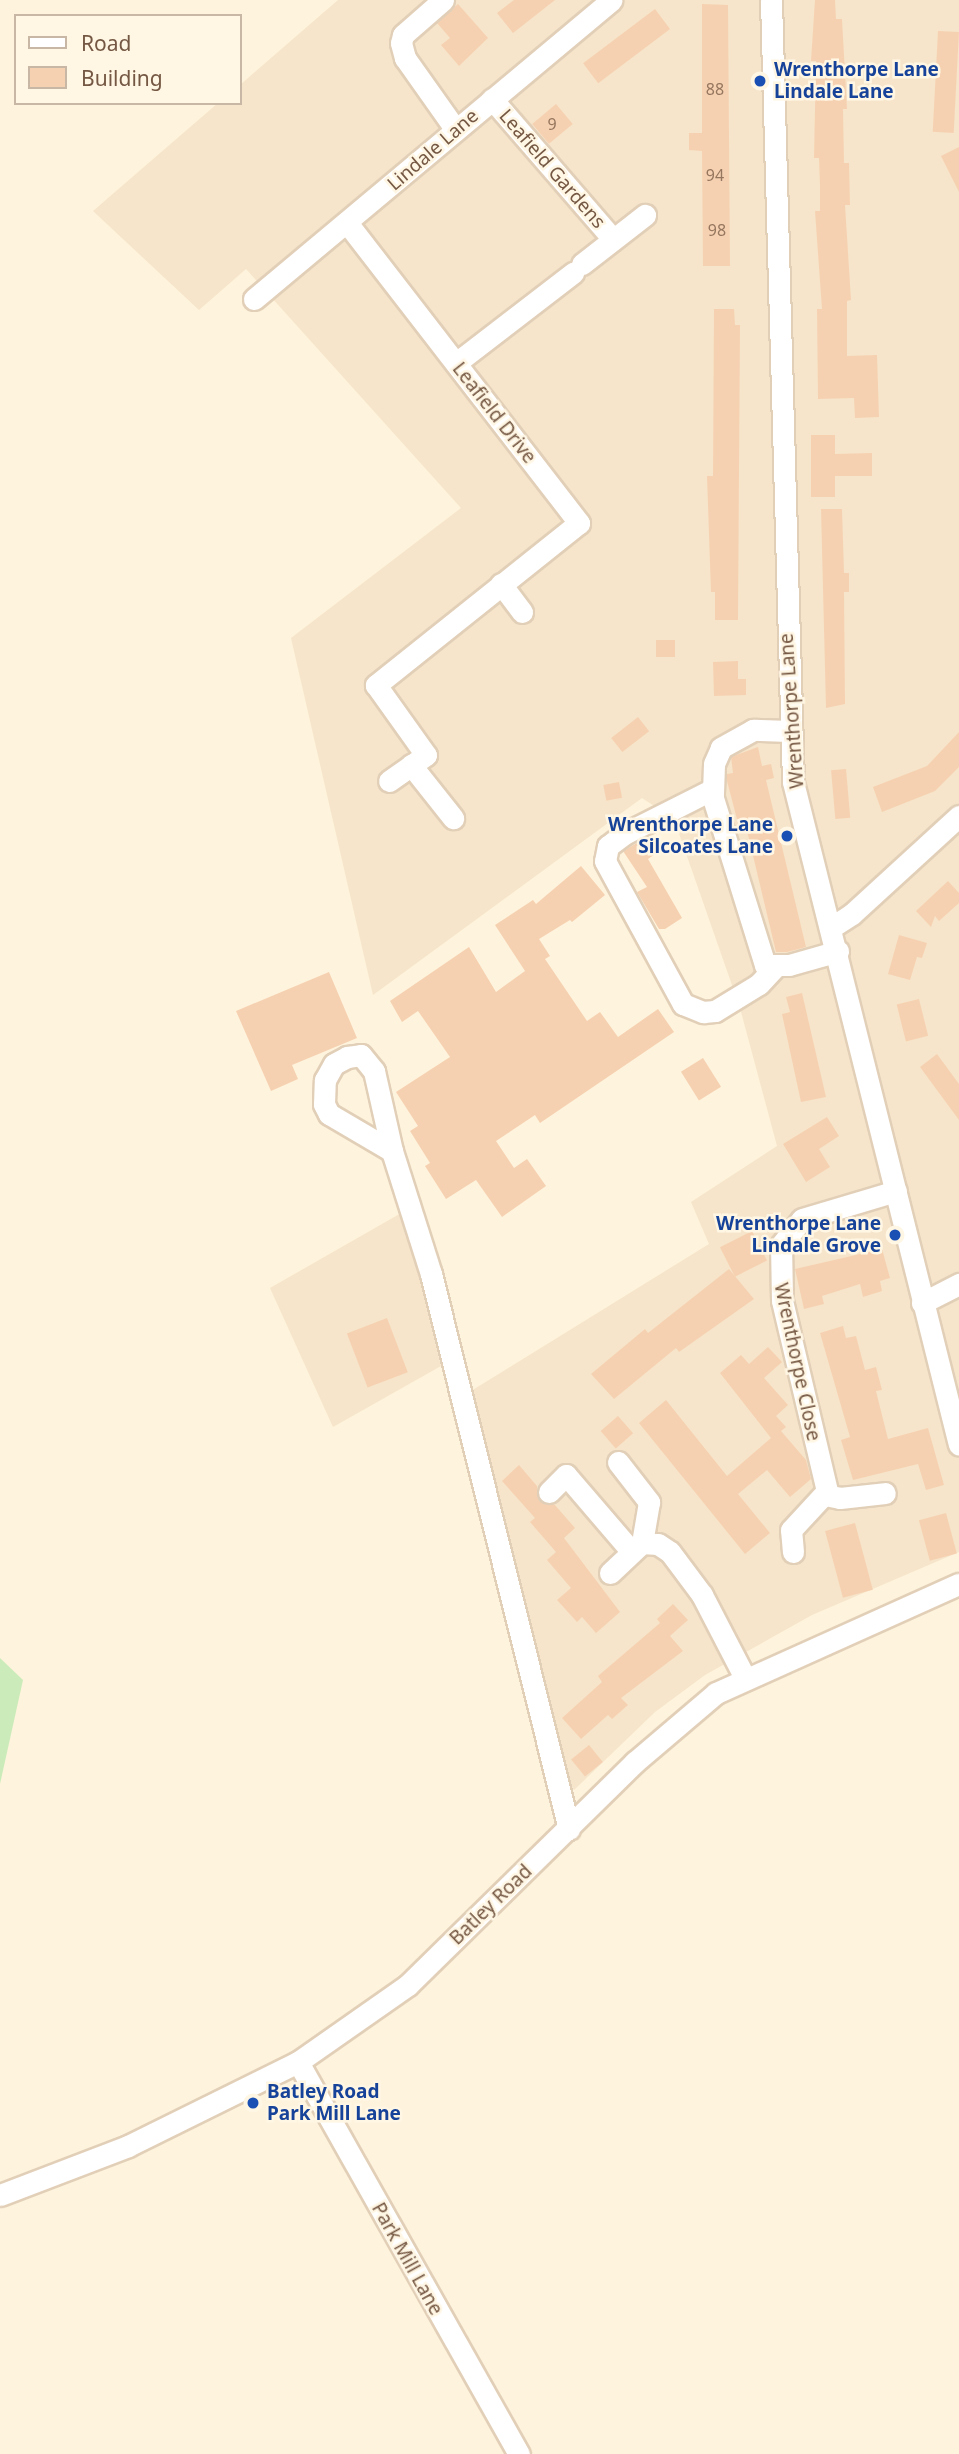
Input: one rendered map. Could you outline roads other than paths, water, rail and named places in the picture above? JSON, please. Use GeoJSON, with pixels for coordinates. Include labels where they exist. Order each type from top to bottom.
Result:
{"type":"FeatureCollection","features":[{"type":"Feature","properties":{"kind":"street"},"geometry":{"type":"LineString","coordinates":[[443,0],[403,35],[401,43],[405,58],[456,130]]}},
{"type":"Feature","properties":{"kind":"street","name":"Lindale Lane"},"geometry":{"type":"LineString","coordinates":[[254,299],[348,224],[611,0]]}},
{"type":"Feature","properties":{"kind":"street","name":"Wrenthorpe Lane"},"geometry":{"type":"LineString","coordinates":[[771,0],[789,731],[793,782],[838,951],[922,1303],[949,1375],[959,1445]]}},
{"type":"Feature","properties":{"kind":"street","name":"Leafield Gardens"},"geometry":{"type":"LineString","coordinates":[[492,99],[613,239]]}},
{"type":"Feature","properties":{"kind":"street","name":"Leafield Gardens"},"geometry":{"type":"LineString","coordinates":[[456,363],[645,215]]}},
{"type":"Feature","properties":{"kind":"street","name":"Leafield Drive"},"geometry":{"type":"LineString","coordinates":[[348,224],[579,523],[376,685],[426,755],[411,765]]}},
{"type":"Feature","properties":{"kind":"street"},"geometry":{"type":"LineString","coordinates":[[502,584],[522,612]]}},
{"type":"Feature","properties":{"kind":"street"},"geometry":{"type":"LineString","coordinates":[[789,731],[753,730],[734,737],[721,748],[714,764],[713,789],[759,955],[765,965],[777,965],[838,951]]}},
{"type":"Feature","properties":{"kind":"street"},"geometry":{"type":"LineString","coordinates":[[389,781],[411,765],[453,818]]}},
{"type":"Feature","properties":{"kind":"street"},"geometry":{"type":"LineString","coordinates":[[713,789],[624,834],[608,846],[605,861],[683,1004],[703,1013],[715,1012],[760,984],[777,965]]}},
{"type":"Feature","properties":{"kind":"street"},"geometry":{"type":"LineString","coordinates":[[832,927],[852,914],[959,816]]}},
{"type":"Feature","properties":{"kind":"street"},"geometry":{"type":"LineString","coordinates":[[392,1151],[431,1274],[569,1829]]}},
{"type":"Feature","properties":{"kind":"street","name":"Wrenthorpe Close"},"geometry":{"type":"LineString","coordinates":[[825,1495],[782,1300],[779,1253],[784,1238],[802,1219],[896,1191]]}},
{"type":"Feature","properties":{"kind":"street"},"geometry":{"type":"LineString","coordinates":[[922,1303],[959,1284]]}},
{"type":"Feature","properties":{"kind":"street"},"geometry":{"type":"LineString","coordinates":[[610,1573],[632,1545],[649,1502],[618,1462]]}},
{"type":"Feature","properties":{"kind":"street"},"geometry":{"type":"LineString","coordinates":[[549,1492],[566,1475],[632,1545],[659,1544],[670,1552],[702,1595],[744,1676]]}},
{"type":"Feature","properties":{"kind":"street"},"geometry":{"type":"LineString","coordinates":[[793,1552],[791,1530],[825,1495],[840,1498],[885,1493]]}},
{"type":"Feature","properties":{"kind":"street","name":"Batley Road"},"geometry":{"type":"LineString","coordinates":[[0,2195],[128,2146],[298,2062],[408,1985],[635,1762],[716,1693],[744,1676],[959,1584]]}},
{"type":"Feature","properties":{"kind":"street","name":"Park Mill Lane"},"geometry":{"type":"LineString","coordinates":[[298,2062],[519,2454]]}},
{"type":"Feature","properties":{"kind":"place","name":"Wrenthorpe Lane Lindale Lane"},"geometry":{"type":"Point","coordinates":[760,81]}},
{"type":"Feature","properties":{"kind":"place","name":"Wrenthorpe Lane Silcoates Lane"},"geometry":{"type":"Point","coordinates":[787,836]}},
{"type":"Feature","properties":{"kind":"place","name":"Wrenthorpe Lane Lindale Grove"},"geometry":{"type":"Point","coordinates":[895,1235]}},
{"type":"Feature","properties":{"kind":"place","name":"Batley Road Park Mill Lane"},"geometry":{"type":"Point","coordinates":[253,2103]}}]}
